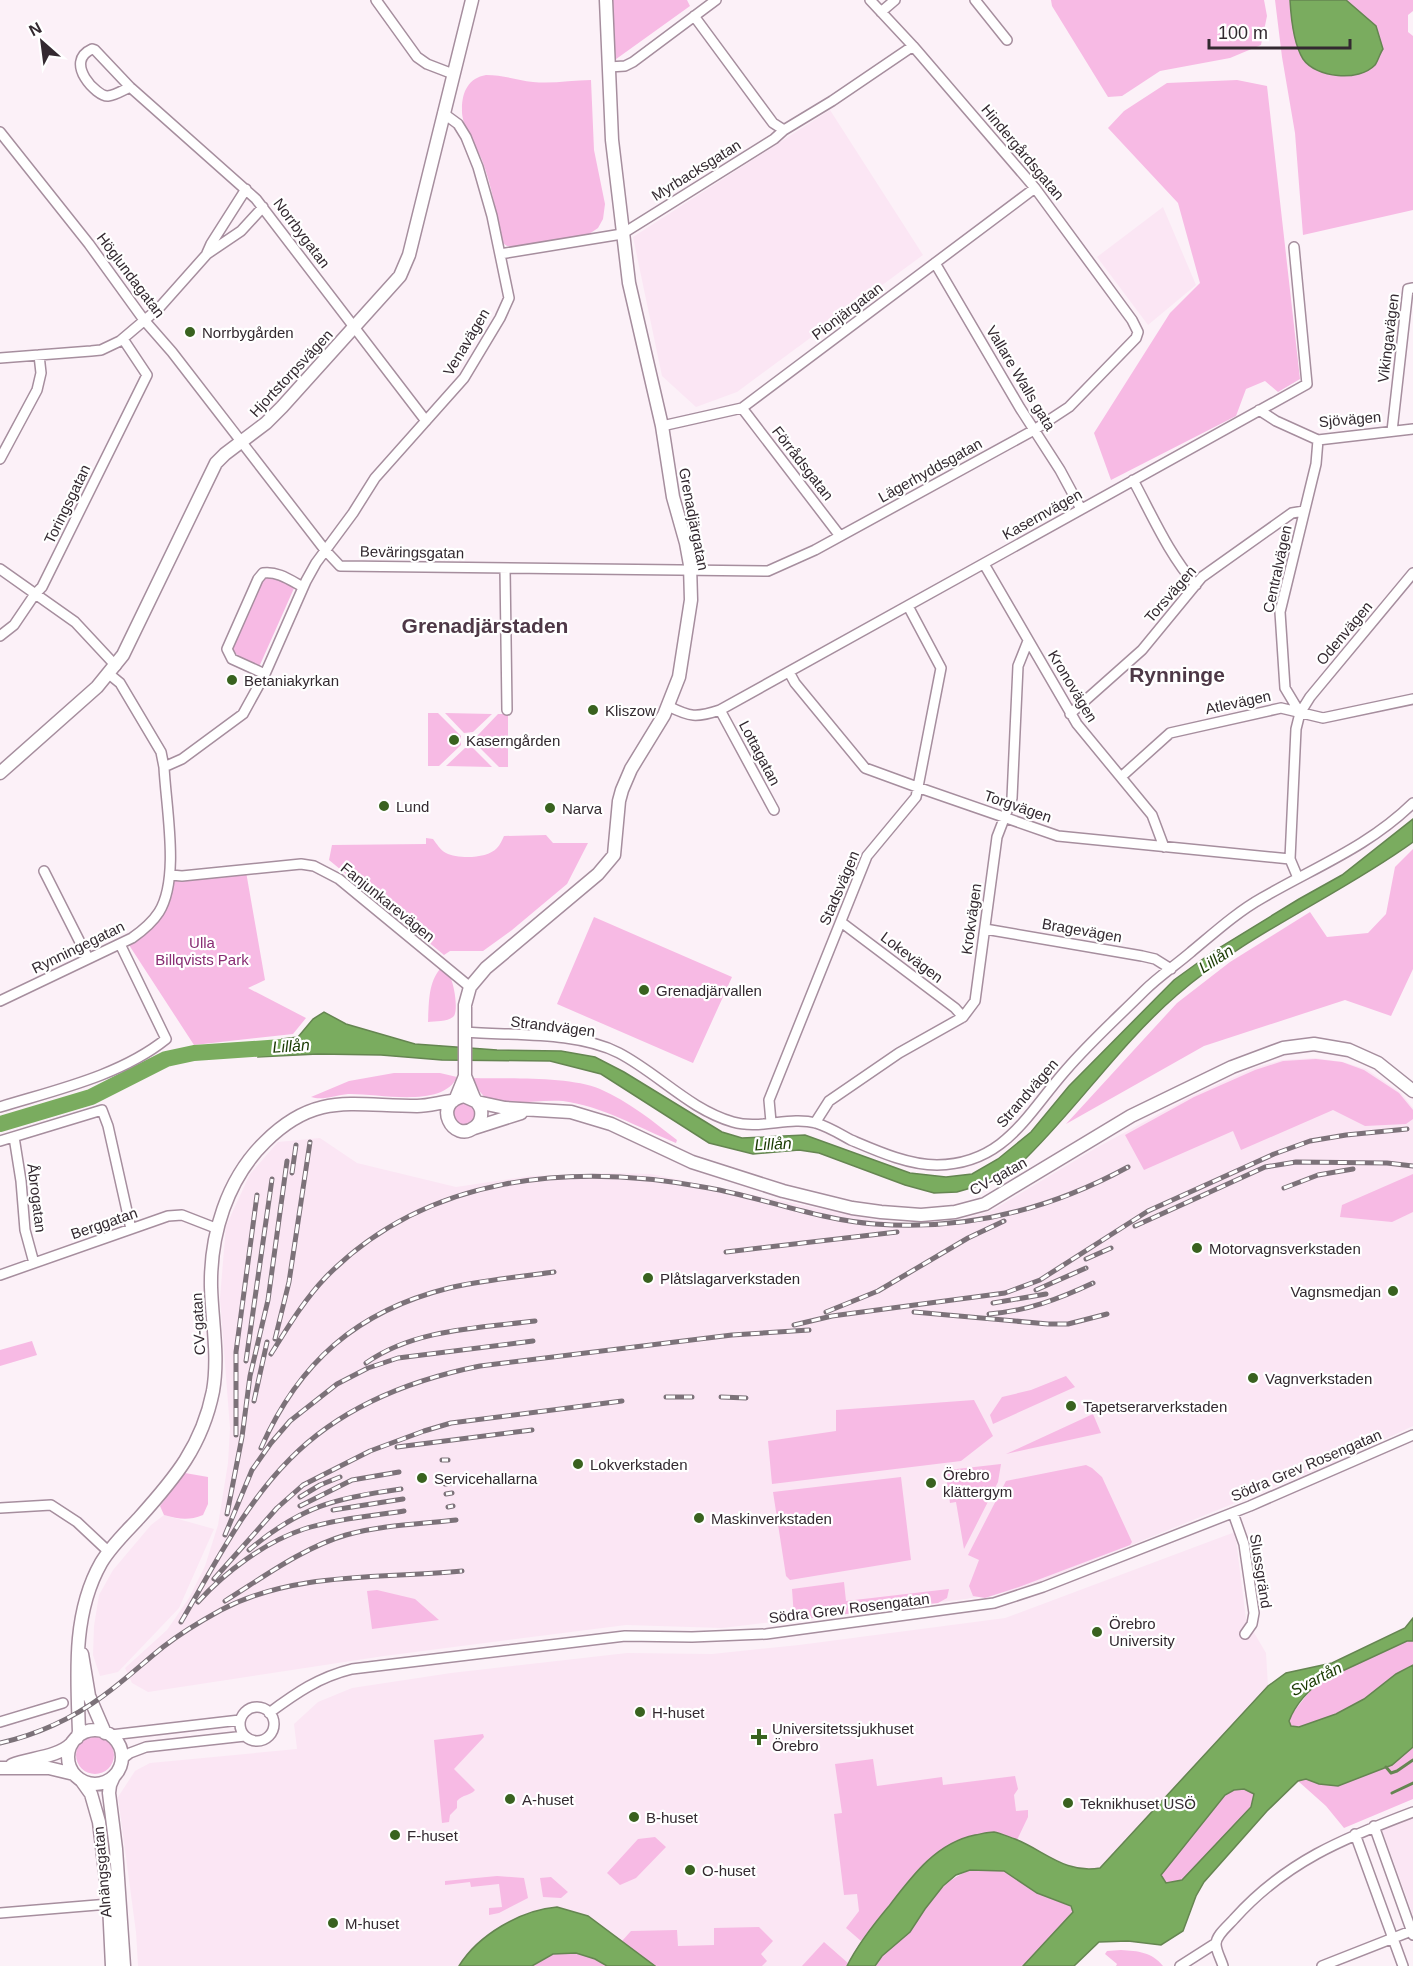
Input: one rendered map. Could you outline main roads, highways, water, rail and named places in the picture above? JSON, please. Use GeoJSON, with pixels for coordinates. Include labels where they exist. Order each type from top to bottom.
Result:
{"type":"FeatureCollection","features":[{"type":"Feature","properties":{"kind":"water"},"geometry":{"type":"Polygon","coordinates":[[[1290,0],[1346,0],[1376,26],[1383,49],[1375,65],[1359,74],[1338,76],[1327,74],[1309,65],[1303,59],[1297,46],[1290,0]]]}},
{"type":"Feature","properties":{"kind":"water"},"geometry":{"type":"Polygon","coordinates":[[[1413,819],[1413,842],[1384,862],[1233,953],[1177,995],[1135,1036],[1019,1165],[995,1181],[957,1192],[934,1193],[905,1185],[819,1153],[799,1150],[753,1154],[709,1143],[601,1074],[550,1061],[442,1060],[381,1055],[318,1054],[258,1057],[260,1048],[275,1044],[282,1039],[298,1037],[313,1019],[324,1012],[346,1024],[415,1044],[497,1050],[561,1051],[595,1057],[624,1072],[722,1132],[742,1138],[805,1135],[910,1173],[946,1177],[972,1174],[998,1159],[1031,1132],[1069,1086],[1174,980],[1214,951],[1342,875],[1413,819]]]}},
{"type":"Feature","properties":{"kind":"water","name":"Svartån"},"geometry":{"type":"Polygon","coordinates":[[[1413,1618],[1413,1641],[1407,1641],[1323,1680],[1303,1698],[1289,1721],[1291,1726],[1299,1727],[1336,1714],[1364,1699],[1396,1674],[1413,1665],[1413,1747],[1392,1765],[1338,1786],[1319,1784],[1306,1779],[1298,1781],[1267,1811],[1204,1882],[1196,1896],[1183,1931],[1161,1945],[1128,1941],[1099,1942],[1074,1966],[1023,1966],[1073,1912],[1071,1906],[1037,1893],[1004,1871],[970,1870],[956,1875],[943,1886],[910,1932],[882,1956],[875,1966],[847,1966],[866,1935],[916,1872],[948,1845],[975,1835],[994,1832],[1026,1844],[1066,1865],[1076,1868],[1100,1868],[1268,1686],[1286,1673],[1332,1663],[1405,1628],[1413,1618]],[[1244,1789],[1234,1790],[1225,1795],[1161,1875],[1166,1883],[1182,1880],[1251,1807],[1254,1794],[1244,1789]]]}},
{"type":"Feature","properties":{"kind":"water"},"geometry":{"type":"Polygon","coordinates":[[[557,1907],[588,1916],[655,1966],[607,1966],[595,1959],[576,1953],[553,1954],[532,1966],[459,1966],[477,1944],[502,1926],[529,1913],[557,1907]]]}},
{"type":"Feature","properties":{"kind":"waterway","name":"Lillån"},"geometry":{"type":"LineString","coordinates":[[0,1124],[91,1097],[166,1059],[194,1053],[282,1047]]}},
{"type":"Feature","properties":{"kind":"waterway"},"geometry":{"type":"LineString","coordinates":[[1386,1767],[1391,1773],[1413,1760]]}},
{"type":"Feature","properties":{"kind":"waterway"},"geometry":{"type":"LineString","coordinates":[[1392,1793],[1413,1783]]}},
{"type":"Feature","properties":{"kind":"railway"},"geometry":{"type":"LineString","coordinates":[[794,1325],[832,1316],[1005,1293],[1040,1280],[1148,1211],[1274,1154],[1310,1141],[1407,1129]]}},
{"type":"Feature","properties":{"kind":"railway"},"geometry":{"type":"LineString","coordinates":[[275,1339],[289,1282],[310,1142]]}},
{"type":"Feature","properties":{"kind":"railway"},"geometry":{"type":"LineString","coordinates":[[292,1173],[296,1145]]}},
{"type":"Feature","properties":{"kind":"railway"},"geometry":{"type":"LineString","coordinates":[[227,1514],[242,1437],[250,1376],[268,1300],[287,1161]]}},
{"type":"Feature","properties":{"kind":"railway"},"geometry":{"type":"LineString","coordinates":[[1135,1226],[1265,1167],[1296,1162],[1387,1163],[1413,1166]]}},
{"type":"Feature","properties":{"kind":"railway"},"geometry":{"type":"LineString","coordinates":[[271,1354],[318,1286],[366,1243],[409,1216],[456,1197],[505,1184],[555,1178],[606,1176],[658,1180],[730,1192],[854,1222],[909,1225],[974,1220],[1037,1206],[1068,1195],[1128,1167]]}},
{"type":"Feature","properties":{"kind":"railway"},"geometry":{"type":"LineString","coordinates":[[1284,1188],[1318,1175],[1353,1169]]}},
{"type":"Feature","properties":{"kind":"railway"},"geometry":{"type":"LineString","coordinates":[[246,1361],[272,1179]]}},
{"type":"Feature","properties":{"kind":"railway"},"geometry":{"type":"LineString","coordinates":[[236,1435],[236,1352],[257,1195]]}},
{"type":"Feature","properties":{"kind":"railway"},"geometry":{"type":"LineString","coordinates":[[826,1312],[878,1291],[968,1238],[1004,1221]]}},
{"type":"Feature","properties":{"kind":"railway"},"geometry":{"type":"LineString","coordinates":[[726,1252],[897,1232]]}},
{"type":"Feature","properties":{"kind":"railway"},"geometry":{"type":"LineString","coordinates":[[1086,1259],[1111,1248]]}},
{"type":"Feature","properties":{"kind":"railway"},"geometry":{"type":"LineString","coordinates":[[1036,1290],[1086,1268]]}},
{"type":"Feature","properties":{"kind":"railway"},"geometry":{"type":"LineString","coordinates":[[261,1448],[276,1417],[293,1390],[335,1344],[359,1326],[416,1298],[449,1288],[554,1272]]}},
{"type":"Feature","properties":{"kind":"railway"},"geometry":{"type":"LineString","coordinates":[[989,1314],[1043,1303],[1093,1283]]}},
{"type":"Feature","properties":{"kind":"railway"},"geometry":{"type":"LineString","coordinates":[[993,1303],[1046,1294]]}},
{"type":"Feature","properties":{"kind":"railway"},"geometry":{"type":"LineString","coordinates":[[914,1312],[1048,1324],[1068,1324],[1107,1314]]}},
{"type":"Feature","properties":{"kind":"railway"},"geometry":{"type":"LineString","coordinates":[[366,1363],[405,1343],[426,1337],[470,1328],[535,1321]]}},
{"type":"Feature","properties":{"kind":"railway"},"geometry":{"type":"LineString","coordinates":[[181,1622],[244,1516],[273,1477],[290,1459],[331,1424],[378,1398],[428,1379],[480,1366],[732,1335],[809,1330]]}},
{"type":"Feature","properties":{"kind":"railway"},"geometry":{"type":"LineString","coordinates":[[225,1535],[252,1470],[271,1443],[290,1421],[337,1384],[368,1368],[398,1358],[533,1341]]}},
{"type":"Feature","properties":{"kind":"railway"},"geometry":{"type":"LineString","coordinates":[[254,1401],[267,1342]]}},
{"type":"Feature","properties":{"kind":"railway"},"geometry":{"type":"LineString","coordinates":[[666,1397],[692,1397]]}},
{"type":"Feature","properties":{"kind":"railway"},"geometry":{"type":"LineString","coordinates":[[721,1397],[746,1398]]}},
{"type":"Feature","properties":{"kind":"railway"},"geometry":{"type":"LineString","coordinates":[[214,1579],[277,1508],[303,1485],[370,1451],[451,1423],[622,1401]]}},
{"type":"Feature","properties":{"kind":"railway"},"geometry":{"type":"LineString","coordinates":[[397,1447],[532,1430]]}},
{"type":"Feature","properties":{"kind":"railway"},"geometry":{"type":"LineString","coordinates":[[442,1460],[448,1460]]}},
{"type":"Feature","properties":{"kind":"railway"},"geometry":{"type":"LineString","coordinates":[[300,1506],[352,1480],[399,1472]]}},
{"type":"Feature","properties":{"kind":"railway"},"geometry":{"type":"LineString","coordinates":[[300,1497],[340,1477]]}},
{"type":"Feature","properties":{"kind":"railway"},"geometry":{"type":"LineString","coordinates":[[445,1484],[451,1483]]}},
{"type":"Feature","properties":{"kind":"railway"},"geometry":{"type":"LineString","coordinates":[[249,1550],[286,1523],[320,1506],[357,1496],[401,1489]]}},
{"type":"Feature","properties":{"kind":"railway"},"geometry":{"type":"LineString","coordinates":[[446,1494],[452,1493]]}},
{"type":"Feature","properties":{"kind":"railway"},"geometry":{"type":"LineString","coordinates":[[333,1510],[403,1499]]}},
{"type":"Feature","properties":{"kind":"railway"},"geometry":{"type":"LineString","coordinates":[[448,1507],[453,1506]]}},
{"type":"Feature","properties":{"kind":"railway"},"geometry":{"type":"LineString","coordinates":[[198,1602],[246,1559],[289,1535],[328,1523],[404,1511]]}},
{"type":"Feature","properties":{"kind":"railway"},"geometry":{"type":"LineString","coordinates":[[225,1601],[284,1564],[330,1540],[373,1529],[456,1520]]}},
{"type":"Feature","properties":{"kind":"railway"},"geometry":{"type":"LineString","coordinates":[[0,1743],[54,1725],[79,1712],[111,1690],[184,1632],[221,1610],[249,1597],[279,1589],[339,1579],[462,1571]]}},
{"type":"Feature","properties":{"kind":"place","name":"Norrbygården"},"geometry":{"type":"Point","coordinates":[190,332]}},
{"type":"Feature","properties":{"kind":"place","name":"Betaniakyrkan"},"geometry":{"type":"Point","coordinates":[232,680]}},
{"type":"Feature","properties":{"kind":"place","name":"Kliszow"},"geometry":{"type":"Point","coordinates":[593,710]}},
{"type":"Feature","properties":{"kind":"place","name":"Kaserngården"},"geometry":{"type":"Point","coordinates":[454,740]}},
{"type":"Feature","properties":{"kind":"place","name":"Lund"},"geometry":{"type":"Point","coordinates":[384,806]}},
{"type":"Feature","properties":{"kind":"place","name":"Narva"},"geometry":{"type":"Point","coordinates":[550,808]}},
{"type":"Feature","properties":{"kind":"place","name":"Grenadjärvallen"},"geometry":{"type":"Point","coordinates":[644,990]}},
{"type":"Feature","properties":{"kind":"place","name":"Motorvagnsverkstaden"},"geometry":{"type":"Point","coordinates":[1197,1248]}},
{"type":"Feature","properties":{"kind":"place","name":"Plåtslagarverkstaden"},"geometry":{"type":"Point","coordinates":[648,1278]}},
{"type":"Feature","properties":{"kind":"place","name":"Vagnsmedjan"},"geometry":{"type":"Point","coordinates":[1393,1291]}},
{"type":"Feature","properties":{"kind":"place","name":"Vagnverkstaden"},"geometry":{"type":"Point","coordinates":[1253,1378]}},
{"type":"Feature","properties":{"kind":"place","name":"Tapetserarverkstaden"},"geometry":{"type":"Point","coordinates":[1071,1406]}},
{"type":"Feature","properties":{"kind":"place","name":"Lokverkstaden"},"geometry":{"type":"Point","coordinates":[578,1464]}},
{"type":"Feature","properties":{"kind":"place","name":"Servicehallarna"},"geometry":{"type":"Point","coordinates":[422,1478]}},
{"type":"Feature","properties":{"kind":"place","name":"Örebro klättergym"},"geometry":{"type":"Point","coordinates":[931,1483]}},
{"type":"Feature","properties":{"kind":"place","name":"Maskinverkstaden"},"geometry":{"type":"Point","coordinates":[699,1518]}},
{"type":"Feature","properties":{"kind":"place","name":"Örebro University"},"geometry":{"type":"Point","coordinates":[1097,1632]}},
{"type":"Feature","properties":{"kind":"place","name":"H-huset"},"geometry":{"type":"Point","coordinates":[640,1712]}},
{"type":"Feature","properties":{"kind":"place","name":"Universitetssjukhuset Örebro"},"geometry":{"type":"Point","coordinates":[759,1737]}},
{"type":"Feature","properties":{"kind":"place","name":"A-huset"},"geometry":{"type":"Point","coordinates":[510,1799]}},
{"type":"Feature","properties":{"kind":"place","name":"Teknikhuset USÖ"},"geometry":{"type":"Point","coordinates":[1068,1803]}},
{"type":"Feature","properties":{"kind":"place","name":"B-huset"},"geometry":{"type":"Point","coordinates":[634,1817]}},
{"type":"Feature","properties":{"kind":"place","name":"F-huset"},"geometry":{"type":"Point","coordinates":[395,1835]}},
{"type":"Feature","properties":{"kind":"place","name":"O-huset"},"geometry":{"type":"Point","coordinates":[690,1870]}},
{"type":"Feature","properties":{"kind":"place","name":"M-huset"},"geometry":{"type":"Point","coordinates":[333,1923]}},
{"type":"Feature","properties":{"kind":"district","name":"Grenadjärstaden"},"geometry":{"type":"Point","coordinates":[485,625]}},
{"type":"Feature","properties":{"kind":"district","name":"Rynninge"},"geometry":{"type":"Point","coordinates":[1177,674]}},
{"type":"Feature","properties":{"kind":"park label","name":"Ulla Billqvists Park"},"geometry":{"type":"Point","coordinates":[202,950]}}]}
